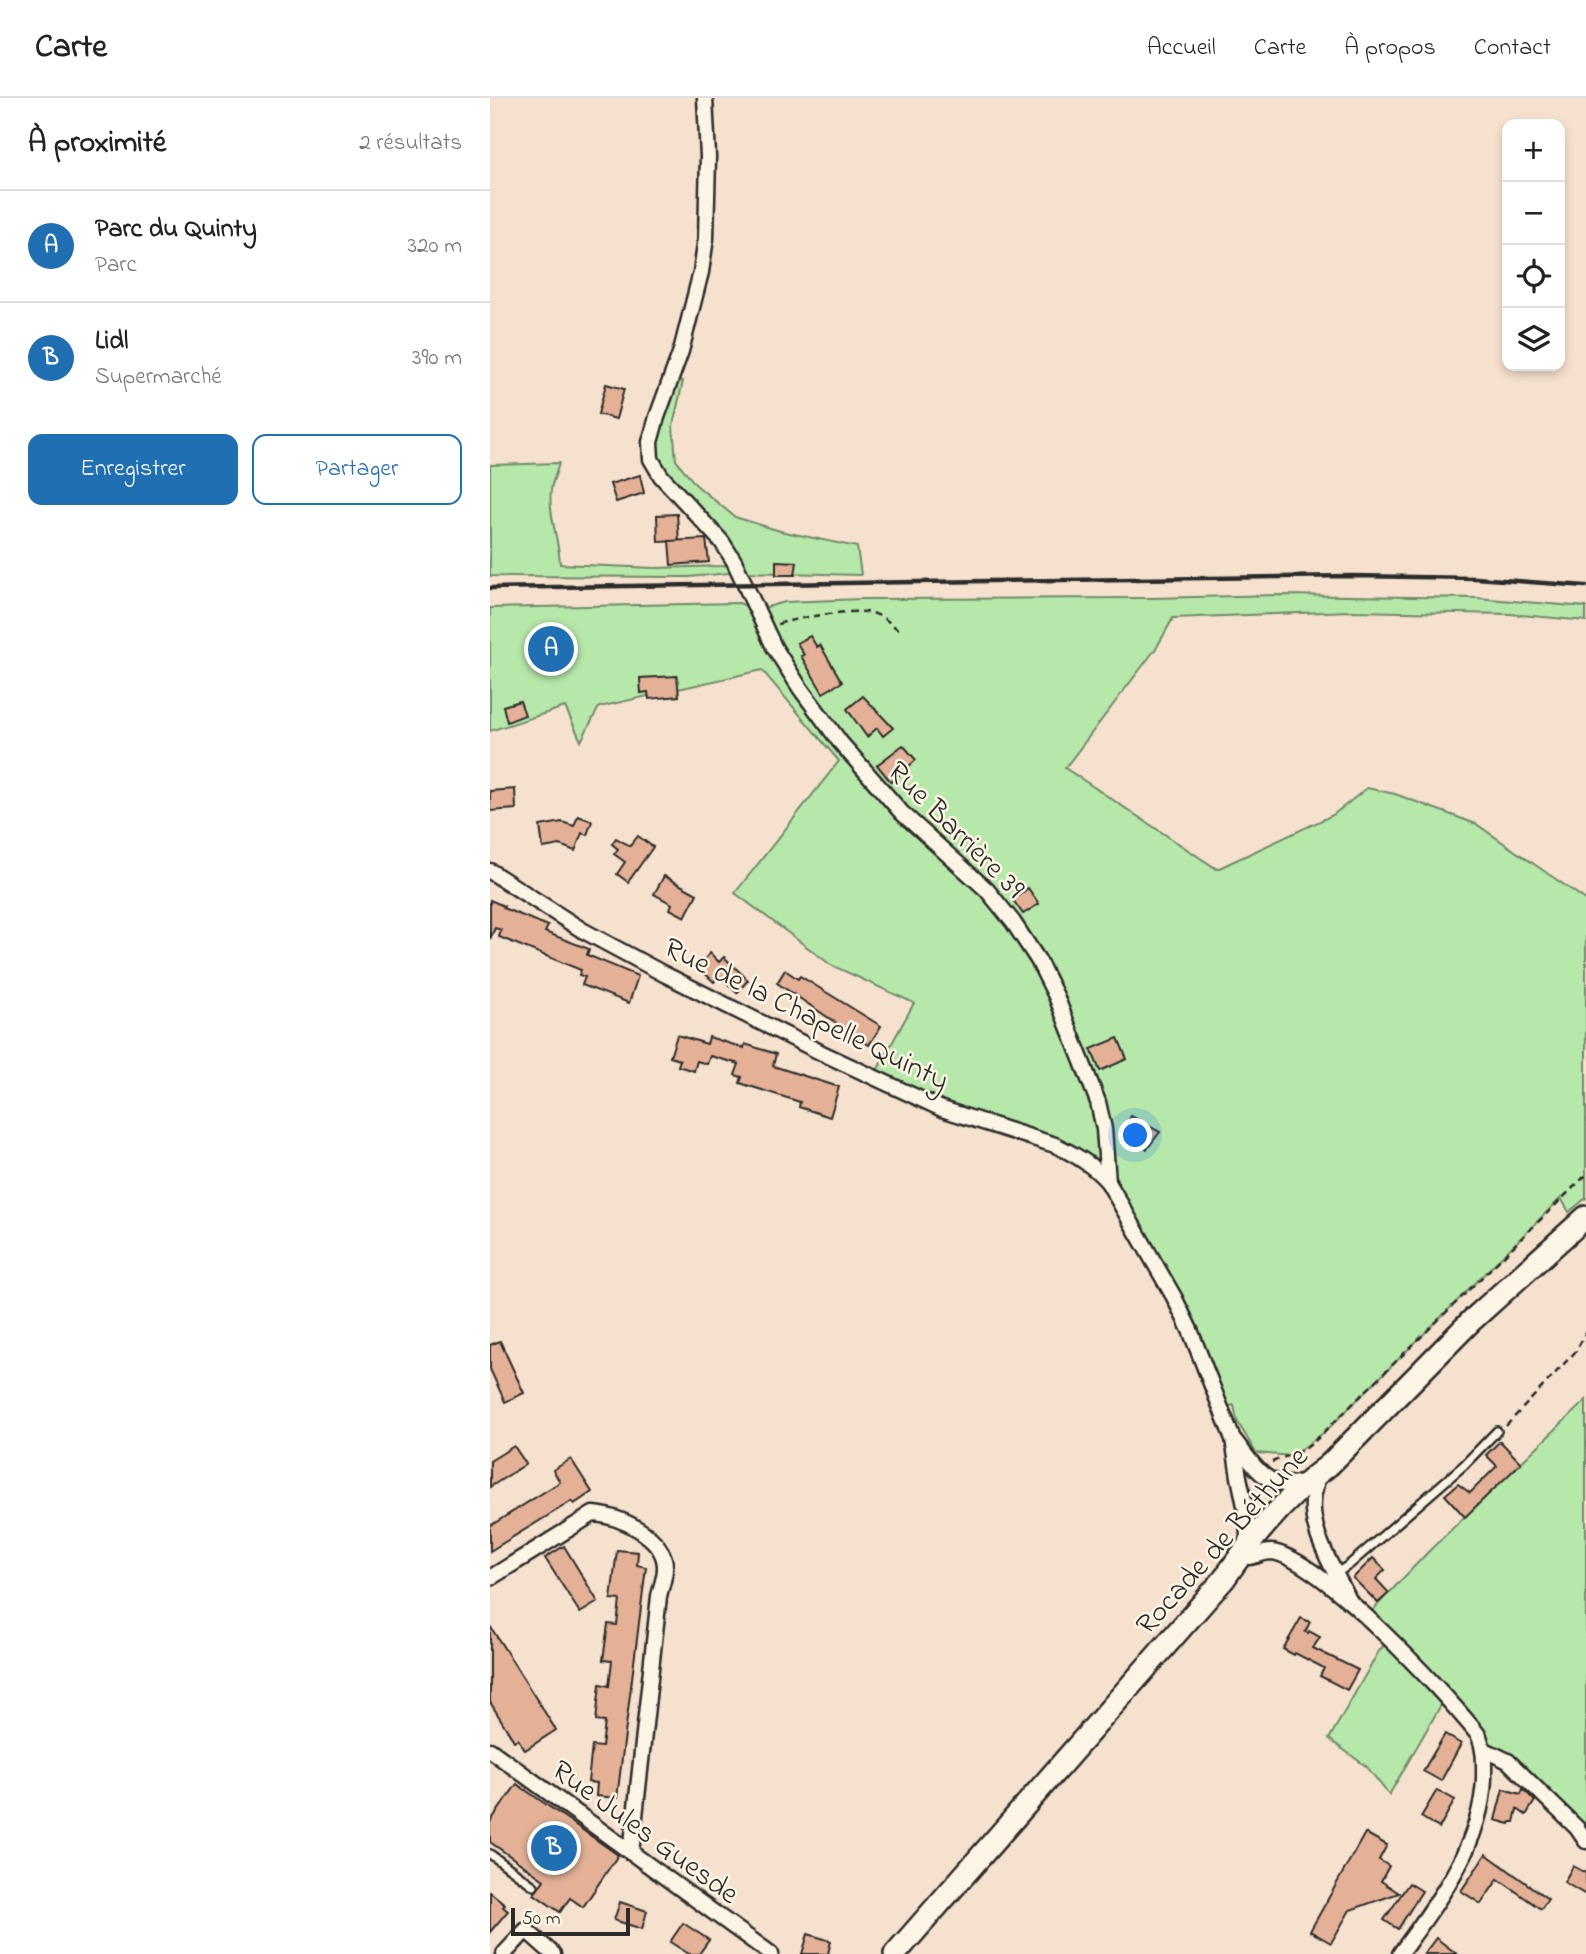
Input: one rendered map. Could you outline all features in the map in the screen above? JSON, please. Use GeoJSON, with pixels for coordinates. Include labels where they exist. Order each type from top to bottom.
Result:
{"type":"FeatureCollection","features":[{"type":"Feature","properties":{"kind":"main road","name":"Rocade de Béthune"},"geometry":{"type":"LineString","coordinates":[[895,1954],[1312,1482],[1471,1321],[1586,1217]]}},
{"type":"Feature","properties":{"kind":"main road","name":"Rocade de Béthune"},"geometry":{"type":"LineString","coordinates":[[889,1954],[922,1925]]}},
{"type":"Feature","properties":{"kind":"street","name":"Rue Barrière 39"},"geometry":{"type":"LineString","coordinates":[[705,98],[707,211],[701,272],[681,351],[650,442],[651,459],[661,476],[727,550],[765,629],[800,688],[853,758],[902,813],[987,890],[1032,951],[1056,996],[1098,1102],[1104,1129],[1108,1182],[1174,1297],[1233,1439],[1247,1515],[1247,1553]]}},
{"type":"Feature","properties":{"kind":"street","name":"Rue de la Chapelle Quinty"},"geometry":{"type":"LineString","coordinates":[[490,871],[582,930],[664,974],[942,1109],[1073,1153],[1096,1169],[1108,1182]]}},
{"type":"Feature","properties":{"kind":"street","name":"Rue Barrière 39"},"geometry":{"type":"LineString","coordinates":[[1233,1439],[1256,1468],[1269,1479],[1285,1486],[1312,1482]]}},
{"type":"Feature","properties":{"kind":"street"},"geometry":{"type":"LineString","coordinates":[[1312,1482],[1319,1541],[1349,1601]]}},
{"type":"Feature","properties":{"kind":"street"},"geometry":{"type":"LineString","coordinates":[[490,1578],[593,1514],[624,1521],[643,1532],[662,1554],[665,1567],[659,1596],[631,1853]]}},
{"type":"Feature","properties":{"kind":"street"},"geometry":{"type":"LineString","coordinates":[[1247,1553],[1270,1552],[1298,1562],[1349,1601],[1400,1649],[1468,1722],[1479,1736],[1485,1750],[1483,1795],[1472,1837],[1448,1885],[1400,1954]]}},
{"type":"Feature","properties":{"kind":"street","name":"Rue Jules Guesde"},"geometry":{"type":"LineString","coordinates":[[490,1750],[771,1954]]}},
{"type":"Feature","properties":{"kind":"street"},"geometry":{"type":"LineString","coordinates":[[1485,1750],[1508,1761],[1577,1828],[1586,1841]]}},
{"type":"Feature","properties":{"kind":"street"},"geometry":{"type":"LineString","coordinates":[[503,1954],[526,1930],[553,1954]]}},
{"type":"Feature","properties":{"kind":"lane"},"geometry":{"type":"LineString","coordinates":[[1324,1583],[1349,1565],[1464,1465],[1497,1432]]}},
{"type":"Feature","properties":{"kind":"lane"},"geometry":{"type":"LineString","coordinates":[[490,1854],[534,1886]]}},
{"type":"Feature","properties":{"kind":"path"},"geometry":{"type":"LineString","coordinates":[[765,629],[794,620],[870,612],[886,619],[900,631]]}},
{"type":"Feature","properties":{"kind":"path"},"geometry":{"type":"LineString","coordinates":[[1256,1468],[1306,1449],[1586,1175]]}},
{"type":"Feature","properties":{"kind":"path"},"geometry":{"type":"LineString","coordinates":[[1497,1432],[1511,1424],[1546,1385],[1576,1351],[1586,1332]]}},
{"type":"Feature","properties":{"kind":"green space"},"geometry":{"type":"Polygon","coordinates":[[[683,381],[673,426],[676,460],[696,485],[735,517],[780,531],[857,547],[861,575],[739,572],[689,577],[490,576],[490,465],[559,463],[550,499],[560,564],[655,568],[723,566],[733,561],[651,459],[671,383],[683,381]]]}},
{"type":"Feature","properties":{"kind":"green space"},"geometry":{"type":"Polygon","coordinates":[[[1282,595],[1477,598],[1586,607],[1586,621],[1510,614],[1350,611],[1173,618],[1157,647],[1065,768],[1217,869],[1333,815],[1367,788],[1395,794],[1476,824],[1586,900],[1586,1198],[1569,1212],[1561,1198],[1326,1431],[1292,1456],[1256,1453],[1237,1421],[1234,1405],[1222,1408],[1157,1267],[1086,1161],[874,1076],[914,1003],[831,965],[735,893],[839,761],[762,670],[599,707],[581,741],[565,707],[490,731],[490,608],[739,603],[756,610],[785,602],[862,599],[1282,595]]]}},
{"type":"Feature","properties":{"kind":"green space"},"geometry":{"type":"Polygon","coordinates":[[[1586,1400],[1586,1841],[1577,1828],[1485,1750],[1445,1698],[1389,1795],[1367,1767],[1329,1739],[1379,1651],[1389,1639],[1366,1617],[1430,1550],[1586,1400]]]}},
{"type":"Feature","properties":{"kind":"building"},"geometry":{"type":"Polygon","coordinates":[[[606,384],[624,389],[616,419],[598,414],[606,384]]]}},
{"type":"Feature","properties":{"kind":"building"},"geometry":{"type":"Polygon","coordinates":[[[640,475],[644,493],[616,502],[610,484],[640,475]]]}},
{"type":"Feature","properties":{"kind":"building"},"geometry":{"type":"Polygon","coordinates":[[[677,514],[679,541],[658,542],[657,515],[677,514]]]}},
{"type":"Feature","properties":{"kind":"building"},"geometry":{"type":"Polygon","coordinates":[[[706,539],[709,562],[671,565],[669,541],[706,539]]]}},
{"type":"Feature","properties":{"kind":"building"},"geometry":{"type":"Polygon","coordinates":[[[776,561],[797,562],[795,575],[776,575],[776,561]]]}},
{"type":"Feature","properties":{"kind":"building"},"geometry":{"type":"Polygon","coordinates":[[[810,636],[817,647],[820,645],[842,682],[823,693],[801,656],[804,655],[797,643],[810,636]]]}},
{"type":"Feature","properties":{"kind":"building"},"geometry":{"type":"Polygon","coordinates":[[[677,676],[679,696],[649,699],[648,692],[641,693],[640,678],[677,676]]]}},
{"type":"Feature","properties":{"kind":"building"},"geometry":{"type":"Polygon","coordinates":[[[863,696],[893,728],[883,736],[877,728],[867,737],[847,709],[863,696]]]}},
{"type":"Feature","properties":{"kind":"building"},"geometry":{"type":"Polygon","coordinates":[[[520,701],[525,715],[507,722],[503,706],[520,701]]]}},
{"type":"Feature","properties":{"kind":"building"},"geometry":{"type":"Polygon","coordinates":[[[903,745],[916,760],[891,782],[877,765],[903,745]]]}},
{"type":"Feature","properties":{"kind":"building"},"geometry":{"type":"Polygon","coordinates":[[[515,789],[516,809],[490,811],[490,791],[515,789]]]}},
{"type":"Feature","properties":{"kind":"building"},"geometry":{"type":"Polygon","coordinates":[[[578,816],[592,821],[587,835],[582,833],[575,851],[560,845],[543,848],[540,826],[562,822],[574,826],[578,816]]]}},
{"type":"Feature","properties":{"kind":"building"},"geometry":{"type":"Polygon","coordinates":[[[638,836],[653,847],[628,882],[617,874],[625,862],[614,854],[618,849],[612,844],[616,838],[630,846],[638,836]]]}},
{"type":"Feature","properties":{"kind":"building"},"geometry":{"type":"Polygon","coordinates":[[[664,876],[697,894],[685,917],[670,909],[672,904],[654,894],[664,876]]]}},
{"type":"Feature","properties":{"kind":"building"},"geometry":{"type":"Polygon","coordinates":[[[1028,888],[1039,904],[1023,914],[1013,900],[1028,888]]]}},
{"type":"Feature","properties":{"kind":"building"},"geometry":{"type":"Polygon","coordinates":[[[490,900],[548,926],[545,932],[589,949],[587,955],[638,976],[629,1003],[582,985],[585,977],[579,975],[581,970],[499,937],[501,930],[495,928],[490,939],[490,900]]]}},
{"type":"Feature","properties":{"kind":"building"},"geometry":{"type":"Polygon","coordinates":[[[710,953],[719,962],[724,957],[748,980],[737,993],[719,976],[714,982],[698,967],[710,953]]]}},
{"type":"Feature","properties":{"kind":"building"},"geometry":{"type":"Polygon","coordinates":[[[785,970],[798,979],[800,976],[881,1026],[869,1045],[777,983],[785,970]]]}},
{"type":"Feature","properties":{"kind":"building"},"geometry":{"type":"Polygon","coordinates":[[[677,1035],[707,1044],[709,1037],[744,1048],[745,1044],[776,1054],[773,1066],[839,1087],[830,1117],[799,1107],[800,1102],[740,1083],[742,1077],[735,1075],[739,1064],[710,1056],[707,1064],[697,1061],[694,1071],[678,1066],[680,1060],[670,1057],[677,1035]]]}},
{"type":"Feature","properties":{"kind":"building"},"geometry":{"type":"Polygon","coordinates":[[[1118,1038],[1127,1059],[1100,1071],[1091,1049],[1118,1038]]]}},
{"type":"Feature","properties":{"kind":"building"},"geometry":{"type":"Polygon","coordinates":[[[1131,1116],[1160,1132],[1147,1149],[1122,1134],[1131,1116]]]}},
{"type":"Feature","properties":{"kind":"building"},"geometry":{"type":"Polygon","coordinates":[[[500,1341],[524,1393],[505,1402],[490,1369],[490,1345],[500,1341]]]}},
{"type":"Feature","properties":{"kind":"building"},"geometry":{"type":"Polygon","coordinates":[[[1500,1441],[1521,1463],[1465,1517],[1445,1495],[1458,1484],[1470,1493],[1497,1466],[1486,1455],[1500,1441]]]}},
{"type":"Feature","properties":{"kind":"building"},"geometry":{"type":"Polygon","coordinates":[[[514,1446],[526,1464],[490,1487],[490,1461],[514,1446]]]}},
{"type":"Feature","properties":{"kind":"building"},"geometry":{"type":"Polygon","coordinates":[[[571,1459],[592,1492],[574,1504],[572,1501],[490,1551],[490,1526],[560,1482],[553,1470],[571,1459]]]}},
{"type":"Feature","properties":{"kind":"building"},"geometry":{"type":"Polygon","coordinates":[[[564,1546],[598,1602],[580,1613],[545,1558],[564,1546]]]}},
{"type":"Feature","properties":{"kind":"building"},"geometry":{"type":"Polygon","coordinates":[[[617,1550],[638,1552],[637,1565],[646,1567],[617,1798],[596,1796],[597,1783],[588,1782],[592,1746],[602,1747],[605,1722],[596,1721],[600,1684],[609,1686],[612,1661],[603,1660],[608,1624],[617,1625],[620,1600],[611,1599],[617,1550]]]}},
{"type":"Feature","properties":{"kind":"building"},"geometry":{"type":"Polygon","coordinates":[[[1373,1558],[1385,1570],[1376,1579],[1389,1593],[1378,1603],[1353,1578],[1373,1558]]]}},
{"type":"Feature","properties":{"kind":"building"},"geometry":{"type":"Polygon","coordinates":[[[1301,1618],[1310,1622],[1305,1632],[1309,1631],[1320,1637],[1313,1648],[1358,1670],[1347,1690],[1320,1676],[1324,1668],[1283,1649],[1301,1618]]]}},
{"type":"Feature","properties":{"kind":"building"},"geometry":{"type":"Polygon","coordinates":[[[490,1626],[556,1730],[525,1750],[518,1739],[514,1741],[490,1702],[490,1626]]]}},
{"type":"Feature","properties":{"kind":"building"},"geometry":{"type":"Polygon","coordinates":[[[1445,1734],[1461,1744],[1441,1781],[1423,1771],[1445,1734]]]}},
{"type":"Feature","properties":{"kind":"building"},"geometry":{"type":"Polygon","coordinates":[[[517,1784],[618,1855],[583,1907],[570,1898],[560,1912],[534,1894],[544,1880],[490,1842],[490,1822],[517,1784]]]}},
{"type":"Feature","properties":{"kind":"building"},"geometry":{"type":"Polygon","coordinates":[[[1503,1789],[1521,1794],[1523,1789],[1535,1801],[1526,1815],[1517,1809],[1514,1822],[1510,1824],[1495,1820],[1503,1789]]]}},
{"type":"Feature","properties":{"kind":"building"},"geometry":{"type":"Polygon","coordinates":[[[1437,1790],[1455,1800],[1439,1828],[1421,1817],[1437,1790]]]}},
{"type":"Feature","properties":{"kind":"building"},"geometry":{"type":"Polygon","coordinates":[[[1365,1833],[1387,1845],[1379,1860],[1389,1866],[1381,1881],[1399,1893],[1350,1910],[1331,1943],[1310,1931],[1365,1833]]]}},
{"type":"Feature","properties":{"kind":"building"},"geometry":{"type":"Polygon","coordinates":[[[1486,1854],[1548,1899],[1541,1909],[1498,1879],[1481,1904],[1461,1891],[1486,1854]]]}},
{"type":"Feature","properties":{"kind":"building"},"geometry":{"type":"Polygon","coordinates":[[[1573,1866],[1586,1873],[1586,1895],[1564,1882],[1573,1866]]]}},
{"type":"Feature","properties":{"kind":"building"},"geometry":{"type":"Polygon","coordinates":[[[1409,1883],[1422,1891],[1398,1929],[1384,1920],[1409,1883]]]}},
{"type":"Feature","properties":{"kind":"building"},"geometry":{"type":"Polygon","coordinates":[[[490,1892],[505,1904],[503,1907],[508,1911],[490,1932],[490,1892]]]}},
{"type":"Feature","properties":{"kind":"building"},"geometry":{"type":"Polygon","coordinates":[[[620,1902],[647,1911],[642,1929],[614,1920],[620,1902]]]}},
{"type":"Feature","properties":{"kind":"building"},"geometry":{"type":"Polygon","coordinates":[[[683,1923],[709,1940],[699,1954],[689,1954],[670,1942],[683,1923]]]}},
{"type":"Feature","properties":{"kind":"building"},"geometry":{"type":"Polygon","coordinates":[[[808,1934],[831,1941],[828,1954],[802,1954],[808,1934]]]}},
{"type":"Feature","properties":{"kind":"building"},"geometry":{"type":"Polygon","coordinates":[[[1436,1938],[1457,1954],[1424,1954],[1436,1938]]]}},
{"type":"Feature","properties":{"kind":"railway"},"geometry":{"type":"LineString","coordinates":[[490,588],[1352,576],[1476,578],[1586,586]]}},
{"type":"Feature","properties":{"kind":"place","name":"Parc du Quinty"},"geometry":{"type":"Point","coordinates":[551,649]}},
{"type":"Feature","properties":{"kind":"place","name":"Lidl"},"geometry":{"type":"Point","coordinates":[554,1848]}}]}
